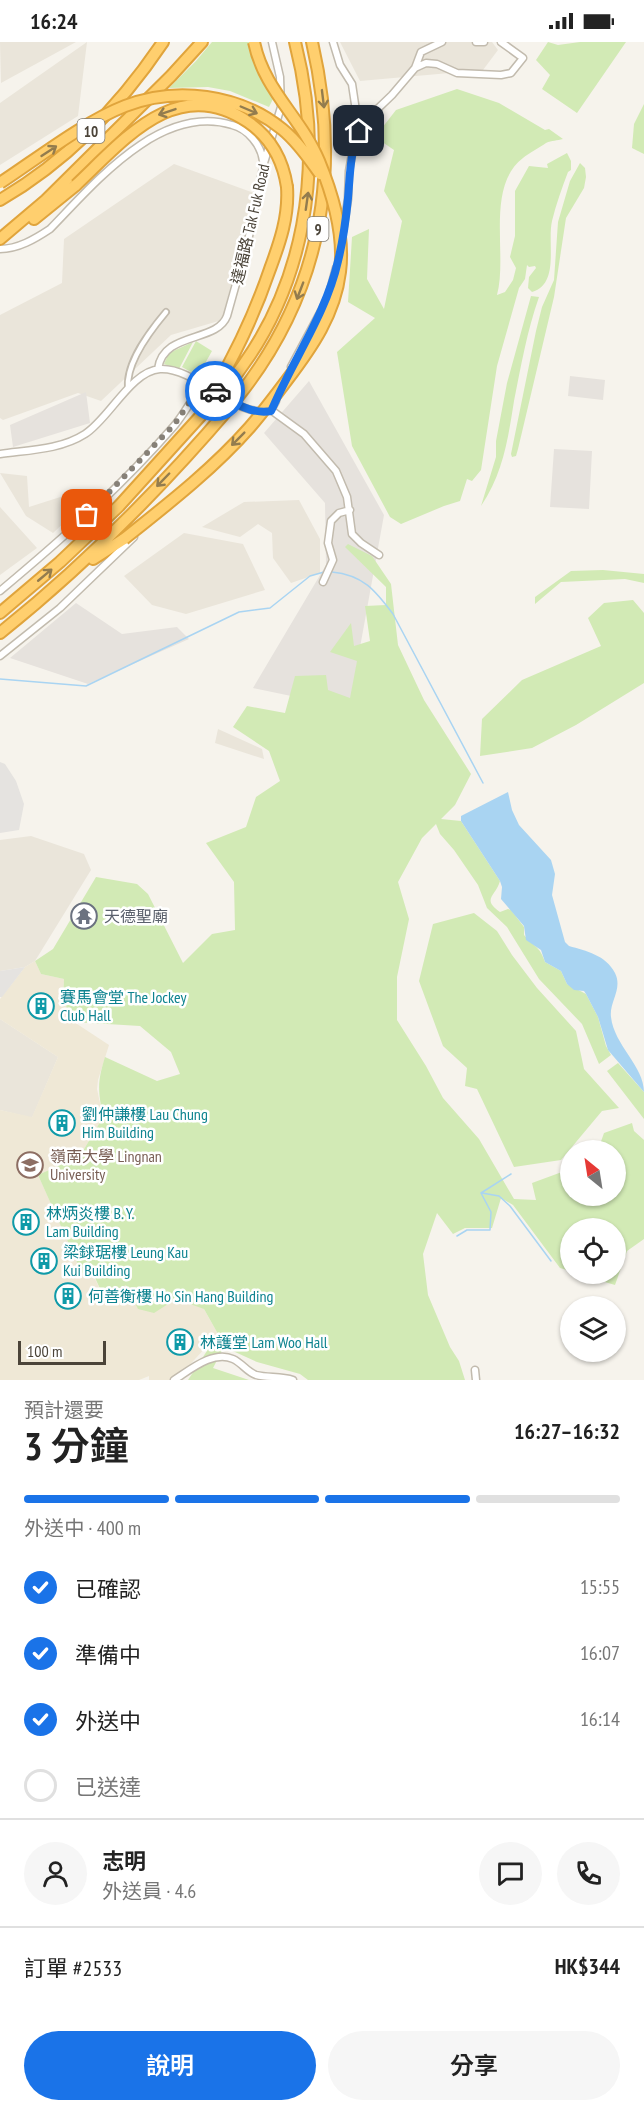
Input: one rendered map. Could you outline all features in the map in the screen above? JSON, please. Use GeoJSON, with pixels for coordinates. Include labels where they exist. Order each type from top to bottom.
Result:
{"type":"FeatureCollection","features":[{"type":"Feature","properties":{"kind":"highway","name":"10"},"geometry":{"type":"LineString","coordinates":[[0,200],[53,164],[89,133],[123,96],[163,42]]}},
{"type":"Feature","properties":{"kind":"highway","name":"10"},"geometry":{"type":"LineString","coordinates":[[0,240],[46,200],[171,76],[202,42]]}},
{"type":"Feature","properties":{"kind":"highway"},"geometry":{"type":"LineString","coordinates":[[72,572],[124,538],[193,482],[249,428],[302,360],[319,334],[334,301],[341,260],[338,220],[327,183],[319,159],[266,79],[254,42]]}},
{"type":"Feature","properties":{"kind":"highway","name":"9"},"geometry":{"type":"LineString","coordinates":[[219,389],[246,361],[269,322],[290,273],[303,223],[309,186],[311,148],[307,98],[295,42]]}},
{"type":"Feature","properties":{"kind":"highway","name":"9"},"geometry":{"type":"LineString","coordinates":[[0,633],[72,572],[206,435],[234,402],[274,346],[305,278],[317,236],[324,196],[326,132],[322,90],[312,42]]}},
{"type":"Feature","properties":{"kind":"highway"},"geometry":{"type":"LineString","coordinates":[[0,183],[116,110],[150,99],[189,95],[230,103],[268,119],[294,141],[327,183]]}},
{"type":"Feature","properties":{"kind":"highway"},"geometry":{"type":"LineString","coordinates":[[0,240],[27,225],[60,199],[132,131],[157,115],[176,108],[213,107],[251,124],[274,149],[283,168],[287,187],[287,211],[278,248],[254,313],[219,389],[192,426],[119,506],[60,562],[0,613]]}},
{"type":"Feature","properties":{"kind":"street","name":"達福路 Tak Fuk Road"},"geometry":{"type":"LineString","coordinates":[[158,369],[162,357],[173,347],[188,338],[217,329],[226,320],[248,241],[264,163],[281,107],[280,77],[272,42]]}},
{"type":"Feature","properties":{"kind":"street"},"geometry":{"type":"LineString","coordinates":[[333,42],[340,65],[352,84],[359,131]]}},
{"type":"Feature","properties":{"kind":"street"},"geometry":{"type":"LineString","coordinates":[[271,411],[328,298],[338,260],[348,199],[349,171],[354,143],[359,131],[368,118],[415,68],[421,52],[442,42]]}},
{"type":"Feature","properties":{"kind":"street"},"geometry":{"type":"LineString","coordinates":[[477,42],[484,42]]}},
{"type":"Feature","properties":{"kind":"street"},"geometry":{"type":"LineString","coordinates":[[415,68],[426,63],[437,64],[457,73],[501,75],[511,73],[523,58],[501,42]]}},
{"type":"Feature","properties":{"kind":"street"},"geometry":{"type":"LineString","coordinates":[[0,249],[24,244],[50,229],[120,158],[137,146],[167,131],[196,122],[224,122],[242,128],[262,151],[264,163]]}},
{"type":"Feature","properties":{"kind":"street"},"geometry":{"type":"LineString","coordinates":[[128,388],[128,372],[132,363],[166,312]]}},
{"type":"Feature","properties":{"kind":"street"},"geometry":{"type":"LineString","coordinates":[[0,454],[55,446],[83,435],[94,428],[128,388],[148,373],[158,369],[173,371],[249,409],[271,411]]}},
{"type":"Feature","properties":{"kind":"street"},"geometry":{"type":"LineString","coordinates":[[0,591],[55,545],[108,494],[174,425],[202,384]]}},
{"type":"Feature","properties":{"kind":"street"},"geometry":{"type":"LineString","coordinates":[[271,411],[304,434],[336,471],[341,479],[350,510],[352,534],[379,555]]}},
{"type":"Feature","properties":{"kind":"street"},"geometry":{"type":"LineString","coordinates":[[323,582],[333,560],[328,543],[331,521],[339,513],[350,510]]}},
{"type":"Feature","properties":{"kind":"street"},"geometry":{"type":"LineString","coordinates":[[0,656],[89,582],[149,519]]}},
{"type":"Feature","properties":{"kind":"street"},"geometry":{"type":"LineString","coordinates":[[174,1380],[207,1360],[219,1357],[234,1360],[257,1375],[293,1380]]}},
{"type":"Feature","properties":{"kind":"street"},"geometry":{"type":"LineString","coordinates":[[475,1370],[476,1380]]}},
{"type":"Feature","properties":{"kind":"shaded area"},"geometry":{"type":"Polygon","coordinates":[[[0,42],[76,42],[1,83],[0,42]]]}},
{"type":"Feature","properties":{"kind":"shaded area"},"geometry":{"type":"Polygon","coordinates":[[[87,42],[78,116],[0,165],[0,103],[87,42]]]}},
{"type":"Feature","properties":{"kind":"shaded area"},"geometry":{"type":"Polygon","coordinates":[[[340,42],[492,42],[498,50],[483,70],[360,81],[340,42]]]}},
{"type":"Feature","properties":{"kind":"shaded area"},"geometry":{"type":"Polygon","coordinates":[[[174,164],[254,193],[222,320],[171,335],[101,401],[78,393],[3,420],[0,418],[0,315],[62,283],[64,239],[174,164]]]}},
{"type":"Feature","properties":{"kind":"shaded area"},"geometry":{"type":"Polygon","coordinates":[[[570,376],[605,380],[603,400],[568,396],[570,376]]]}},
{"type":"Feature","properties":{"kind":"shaded area"},"geometry":{"type":"Polygon","coordinates":[[[309,381],[384,515],[349,708],[253,688],[326,565],[325,503],[264,433],[309,381]]]}},
{"type":"Feature","properties":{"kind":"shaded area"},"geometry":{"type":"Polygon","coordinates":[[[86,392],[90,423],[13,447],[10,425],[86,392]]]}},
{"type":"Feature","properties":{"kind":"shaded area"},"geometry":{"type":"Polygon","coordinates":[[[554,449],[592,451],[589,509],[550,507],[554,449]]]}},
{"type":"Feature","properties":{"kind":"shaded area"},"geometry":{"type":"Polygon","coordinates":[[[0,473],[27,476],[29,507],[76,492],[84,504],[53,533],[26,516],[0,473]]]}},
{"type":"Feature","properties":{"kind":"shaded area"},"geometry":{"type":"Polygon","coordinates":[[[299,500],[320,539],[320,573],[291,583],[273,558],[272,533],[258,524],[240,537],[202,527],[244,502],[299,500]]]}},
{"type":"Feature","properties":{"kind":"shaded area"},"geometry":{"type":"Polygon","coordinates":[[[0,507],[37,548],[0,575],[0,507]]]}},
{"type":"Feature","properties":{"kind":"shaded area"},"geometry":{"type":"Polygon","coordinates":[[[184,533],[243,544],[265,590],[186,614],[152,605],[124,576],[184,533]]]}},
{"type":"Feature","properties":{"kind":"shaded area"},"geometry":{"type":"Polygon","coordinates":[[[76,603],[122,634],[177,627],[189,639],[88,684],[10,658],[76,603]]]}},
{"type":"Feature","properties":{"kind":"shaded area"},"geometry":{"type":"Polygon","coordinates":[[[218,729],[262,749],[264,759],[215,743],[218,729]]]}},
{"type":"Feature","properties":{"kind":"shaded area"},"geometry":{"type":"Polygon","coordinates":[[[0,762],[5,764],[16,781],[24,804],[19,830],[0,833],[0,762]]]}},
{"type":"Feature","properties":{"kind":"shaded area"},"geometry":{"type":"Polygon","coordinates":[[[31,836],[84,854],[91,870],[35,961],[25,967],[0,971],[0,840],[31,836]]]}},
{"type":"Feature","properties":{"kind":"shaded area","name":"嶺南大學 Lingnan University"},"geometry":{"type":"Polygon","coordinates":[[[35,961],[41,974],[64,979],[63,1000],[74,1022],[109,1045],[97,1089],[103,1117],[80,1156],[38,1175],[82,1272],[90,1269],[102,1293],[170,1249],[218,1334],[184,1371],[169,1380],[149,1380],[149,1376],[139,1380],[0,1380],[0,1110],[32,1117],[58,1057],[0,1019],[0,999],[25,967],[35,961]]]}},
{"type":"Feature","properties":{"kind":"shaded area"},"geometry":{"type":"Polygon","coordinates":[[[25,967],[2,997],[0,997],[0,971],[25,967]]]}},
{"type":"Feature","properties":{"kind":"shaded area"},"geometry":{"type":"Polygon","coordinates":[[[0,1019],[58,1057],[32,1118],[0,1110],[0,1019]]]}},
{"type":"Feature","properties":{"kind":"green space"},"geometry":{"type":"Polygon","coordinates":[[[212,42],[250,42],[258,71],[273,99],[269,107],[230,91],[208,87],[169,88],[212,42]]]}},
{"type":"Feature","properties":{"kind":"green space"},"geometry":{"type":"Polygon","coordinates":[[[548,42],[558,45],[580,42],[626,42],[577,113],[542,89],[550,75],[536,60],[548,42]]]}},
{"type":"Feature","properties":{"kind":"green space"},"geometry":{"type":"Polygon","coordinates":[[[457,89],[499,103],[545,130],[549,129],[563,139],[550,141],[523,158],[511,171],[504,186],[500,222],[500,279],[497,295],[505,292],[513,280],[516,268],[510,257],[515,236],[515,191],[529,166],[548,168],[547,164],[567,153],[571,161],[571,170],[568,172],[552,221],[551,262],[546,281],[541,288],[532,292],[528,288],[529,277],[536,268],[527,265],[525,279],[519,288],[497,366],[481,470],[472,481],[467,479],[460,501],[401,524],[390,517],[352,446],[337,352],[375,318],[348,302],[352,237],[369,229],[367,279],[384,309],[402,221],[384,191],[394,150],[375,137],[396,110],[457,89]]]}},
{"type":"Feature","properties":{"kind":"green space"},"geometry":{"type":"Polygon","coordinates":[[[644,104],[644,154],[632,148],[634,124],[644,104]]]}},
{"type":"Feature","properties":{"kind":"green space"},"geometry":{"type":"Polygon","coordinates":[[[580,163],[585,168],[584,188],[566,218],[554,297],[518,449],[516,456],[512,457],[536,331],[542,307],[554,280],[558,222],[570,181],[580,163]]]}},
{"type":"Feature","properties":{"kind":"green space"},"geometry":{"type":"Polygon","coordinates":[[[531,296],[539,297],[525,349],[507,442],[500,469],[481,506],[496,457],[496,441],[507,383],[531,296]]]}},
{"type":"Feature","properties":{"kind":"green space"},"geometry":{"type":"Polygon","coordinates":[[[196,341],[212,351],[198,376],[182,367],[196,341]]]}},
{"type":"Feature","properties":{"kind":"green space"},"geometry":{"type":"Polygon","coordinates":[[[193,342],[179,369],[164,364],[169,353],[193,342]]]}},
{"type":"Feature","properties":{"kind":"green space"},"geometry":{"type":"Polygon","coordinates":[[[348,544],[372,556],[391,584],[398,645],[424,700],[471,774],[455,805],[441,819],[461,821],[500,881],[491,897],[491,904],[494,908],[500,912],[511,910],[524,927],[524,935],[539,949],[545,962],[561,971],[567,984],[586,994],[598,1017],[606,1046],[611,1055],[599,1064],[582,1024],[539,979],[507,927],[487,908],[478,885],[440,834],[436,824],[422,838],[398,882],[409,919],[397,977],[397,1020],[443,1098],[479,1139],[514,1199],[536,1200],[532,1183],[560,1173],[560,1206],[626,1206],[626,1140],[602,1140],[604,1133],[632,1123],[634,1131],[644,1140],[644,1239],[626,1254],[626,1218],[560,1218],[560,1268],[513,1205],[501,1198],[492,1228],[465,1228],[453,1234],[437,1213],[423,1254],[428,1295],[450,1347],[459,1361],[465,1380],[308,1380],[300,1374],[257,1362],[224,1347],[213,1368],[249,1380],[188,1380],[218,1334],[204,1309],[176,1299],[154,1313],[138,1309],[126,1285],[109,1293],[102,1293],[91,1269],[82,1273],[38,1175],[80,1156],[103,1117],[99,1087],[105,1057],[157,1081],[180,1074],[171,1052],[140,1026],[74,1022],[63,1000],[64,979],[41,974],[35,961],[53,949],[96,877],[137,884],[148,894],[183,963],[212,934],[235,930],[234,882],[206,843],[246,827],[256,797],[280,781],[269,751],[233,727],[247,706],[285,713],[295,676],[326,675],[328,690],[350,698],[357,661],[330,652],[351,623],[354,646],[370,641],[365,606],[386,605],[386,587],[345,547],[348,544]]]}},
{"type":"Feature","properties":{"kind":"green space"},"geometry":{"type":"Polygon","coordinates":[[[603,570],[644,574],[644,583],[625,579],[561,582],[535,604],[535,597],[571,571],[603,570]]]}},
{"type":"Feature","properties":{"kind":"green space"},"geometry":{"type":"Polygon","coordinates":[[[633,600],[644,613],[644,683],[576,725],[532,748],[480,756],[482,719],[522,680],[601,646],[588,618],[604,603],[633,600]]]}},
{"type":"Feature","properties":{"kind":"green space"},"geometry":{"type":"Polygon","coordinates":[[[474,913],[497,931],[537,988],[576,1031],[584,1069],[619,1108],[602,1111],[578,1140],[560,1140],[560,1160],[514,1167],[477,1089],[465,1086],[467,1068],[443,1046],[419,981],[433,924],[474,913]]]}},
{"type":"Feature","properties":{"kind":"green space"},"geometry":{"type":"Polygon","coordinates":[[[618,1063],[644,1092],[644,1119],[607,1071],[618,1063]]]}},
{"type":"Feature","properties":{"kind":"water"},"geometry":{"type":"Polygon","coordinates":[[[508,792],[512,810],[519,825],[551,860],[555,874],[552,895],[565,942],[569,946],[601,958],[615,973],[617,990],[611,1011],[613,1027],[639,1073],[644,1092],[608,1050],[598,1017],[584,991],[574,990],[567,984],[561,971],[545,962],[541,950],[526,940],[524,926],[501,899],[500,881],[461,821],[461,816],[508,792]]]}},
{"type":"Feature","properties":{"kind":"waterway"},"geometry":{"type":"LineString","coordinates":[[0,679],[86,686],[239,612],[270,608],[310,576],[324,572]]}},
{"type":"Feature","properties":{"kind":"waterway"},"geometry":{"type":"LineString","coordinates":[[332,572],[360,580],[380,598],[393,614],[483,783]]}},
{"type":"Feature","properties":{"kind":"waterway"},"geometry":{"type":"LineString","coordinates":[[457,1236],[467,1230],[490,1230],[491,1212],[481,1193],[511,1174]]}},
{"type":"Feature","properties":{"kind":"waterway"},"geometry":{"type":"LineString","coordinates":[[482,1193],[499,1196],[510,1206],[551,1261]]}},
{"type":"Feature","properties":{"kind":"way so far"},"geometry":{"type":"LineString","coordinates":[[87,515],[174,425],[202,384],[215,391]]}},
{"type":"Feature","properties":{"kind":"place","name":"天德聖廟"},"geometry":{"type":"Point","coordinates":[84,916]}},
{"type":"Feature","properties":{"kind":"place","name":"賽馬會堂 The Jockey Club Hall"},"geometry":{"type":"Point","coordinates":[41,1006]}},
{"type":"Feature","properties":{"kind":"place","name":"劉仲謙樓 Lau Chung Him Building"},"geometry":{"type":"Point","coordinates":[62,1123]}},
{"type":"Feature","properties":{"kind":"place","name":"嶺南大學 Lingnan University"},"geometry":{"type":"Point","coordinates":[30,1165]}},
{"type":"Feature","properties":{"kind":"place","name":"林炳炎樓 B. Y. Lam Building"},"geometry":{"type":"Point","coordinates":[26,1222]}},
{"type":"Feature","properties":{"kind":"place","name":"梁銶琚樓 Leung Kau Kui Building"},"geometry":{"type":"Point","coordinates":[44,1261]}},
{"type":"Feature","properties":{"kind":"place","name":"何善衡樓 Ho Sin Hang Building"},"geometry":{"type":"Point","coordinates":[68,1296]}},
{"type":"Feature","properties":{"kind":"place","name":"林護堂 Lam Woo Hall"},"geometry":{"type":"Point","coordinates":[180,1342]}},
{"type":"Feature","properties":{"kind":"route"},"geometry":{"type":"LineString","coordinates":[[215,391],[249,409],[271,411],[328,298],[338,260],[348,199],[349,171],[354,143],[359,131]]}}]}
